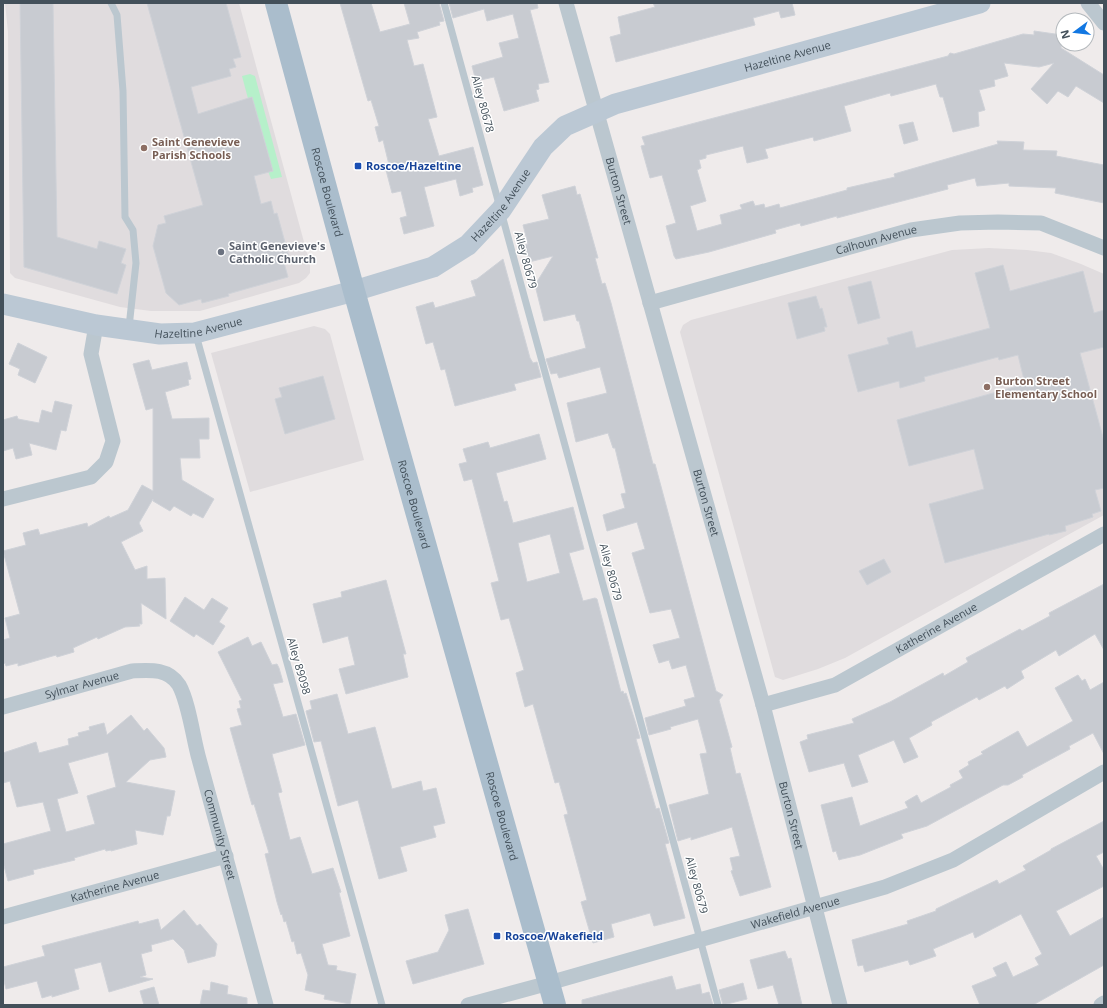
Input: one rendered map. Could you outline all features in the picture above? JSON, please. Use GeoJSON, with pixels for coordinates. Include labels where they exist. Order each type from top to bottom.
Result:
{"type":"FeatureCollection","features":[{"type":"Feature","properties":{"kind":"main road","name":"Roscoe Boulevard"},"geometry":{"type":"LineString","coordinates":[[276,3],[354,292],[555,1005]]}},
{"type":"Feature","properties":{"kind":"street","name":"Burton Street"},"geometry":{"type":"LineString","coordinates":[[566,3],[763,705],[840,1005]]}},
{"type":"Feature","properties":{"kind":"street","name":"Hazeltine Avenue"},"geometry":{"type":"LineString","coordinates":[[3,304],[129,330],[160,334],[196,333],[354,292],[433,267],[468,246],[501,210],[543,147],[565,126],[623,102],[980,3]]}},
{"type":"Feature","properties":{"kind":"street"},"geometry":{"type":"LineString","coordinates":[[1088,3],[1104,23]]}},
{"type":"Feature","properties":{"kind":"street","name":"Calhoun Avenue"},"geometry":{"type":"LineString","coordinates":[[650,303],[911,230],[960,223],[1041,223],[1104,248]]}},
{"type":"Feature","properties":{"kind":"street"},"geometry":{"type":"LineString","coordinates":[[3,499],[91,477],[106,462],[113,441],[91,354],[96,324]]}},
{"type":"Feature","properties":{"kind":"street","name":"Katherine Avenue"},"geometry":{"type":"LineString","coordinates":[[763,705],[835,685],[1104,534]]}},
{"type":"Feature","properties":{"kind":"street","name":"Sylmar Avenue"},"geometry":{"type":"LineString","coordinates":[[3,707],[132,672],[153,670],[163,672]]}},
{"type":"Feature","properties":{"kind":"street","name":"Community Street"},"geometry":{"type":"LineString","coordinates":[[163,672],[179,685],[184,696],[195,747],[266,1005]]}},
{"type":"Feature","properties":{"kind":"street","name":"Wakefield Avenue"},"geometry":{"type":"LineString","coordinates":[[468,1005],[549,984],[885,887],[953,860],[1104,772]]}},
{"type":"Feature","properties":{"kind":"street","name":"Katherine Avenue"},"geometry":{"type":"LineString","coordinates":[[3,917],[226,856]]}},
{"type":"Feature","properties":{"kind":"street"},"geometry":{"type":"LineString","coordinates":[[1100,1005],[1104,1003]]}},
{"type":"Feature","properties":{"kind":"lane"},"geometry":{"type":"LineString","coordinates":[[111,3],[117,15],[123,91],[125,217],[133,230],[136,263],[129,330]]}},
{"type":"Feature","properties":{"kind":"lane","name":"Alley 80678"},"geometry":{"type":"LineString","coordinates":[[444,3],[501,210]]}},
{"type":"Feature","properties":{"kind":"lane","name":"Alley 80679"},"geometry":{"type":"LineString","coordinates":[[501,210],[718,1005]]}},
{"type":"Feature","properties":{"kind":"lane","name":"Alley 89098"},"geometry":{"type":"LineString","coordinates":[[196,333],[382,1005]]}},
{"type":"Feature","properties":{"kind":"shaded area","name":"Saint Genevieve Parish Schools"},"geometry":{"type":"Polygon","coordinates":[[[5,3],[239,3],[310,264],[310,273],[306,278],[299,283],[200,311],[151,311],[120,307],[15,278],[10,273],[8,32],[5,3]]]}},
{"type":"Feature","properties":{"kind":"shaded area"},"geometry":{"type":"Polygon","coordinates":[[[989,248],[1051,253],[1104,274],[1104,515],[845,658],[818,669],[783,680],[775,677],[680,332],[683,325],[691,320],[952,250],[989,248]]]}},
{"type":"Feature","properties":{"kind":"shaded area"},"geometry":{"type":"Polygon","coordinates":[[[314,326],[325,329],[330,334],[364,460],[250,492],[211,353],[314,326]]]}},
{"type":"Feature","properties":{"kind":"green space"},"geometry":{"type":"Polygon","coordinates":[[[250,74],[255,76],[282,177],[271,179],[265,163],[242,76],[250,74]]]}},
{"type":"Feature","properties":{"kind":"building"},"geometry":{"type":"Polygon","coordinates":[[[20,3],[53,3],[57,237],[97,249],[99,241],[126,249],[121,263],[126,265],[117,294],[24,267],[20,3]]]}},
{"type":"Feature","properties":{"kind":"building"},"geometry":{"type":"Polygon","coordinates":[[[147,3],[226,3],[241,57],[233,59],[236,67],[229,69],[231,76],[191,87],[198,114],[252,97],[273,171],[254,176],[261,204],[271,201],[274,214],[277,213],[289,257],[289,262],[284,263],[288,277],[202,303],[201,299],[179,305],[166,293],[153,246],[158,225],[166,223],[164,216],[203,205],[147,3]]]}},
{"type":"Feature","properties":{"kind":"building"},"geometry":{"type":"Polygon","coordinates":[[[340,3],[371,3],[380,32],[410,24],[404,3],[439,3],[444,21],[439,22],[440,25],[417,32],[419,38],[407,40],[414,66],[423,64],[437,117],[428,119],[439,156],[473,147],[483,185],[472,188],[473,192],[460,196],[456,179],[424,187],[434,226],[404,234],[400,218],[407,216],[401,191],[392,193],[386,170],[390,169],[383,140],[379,142],[375,127],[379,126],[371,100],[368,101],[340,3]]]}},
{"type":"Feature","properties":{"kind":"building"},"geometry":{"type":"Polygon","coordinates":[[[449,3],[537,3],[538,8],[530,10],[549,82],[538,84],[539,89],[536,90],[539,101],[504,111],[494,77],[476,81],[472,66],[503,57],[499,43],[519,38],[513,14],[487,21],[484,9],[453,18],[449,3]]]}},
{"type":"Feature","properties":{"kind":"building"},"geometry":{"type":"Polygon","coordinates":[[[653,3],[792,3],[795,15],[781,18],[779,11],[753,18],[755,25],[616,62],[610,37],[621,34],[618,17],[655,7],[653,3]]]}},
{"type":"Feature","properties":{"kind":"building"},"geometry":{"type":"Polygon","coordinates":[[[1034,31],[1055,34],[1055,52],[1067,52],[1104,75],[1104,103],[1076,86],[1068,97],[1058,91],[1047,104],[1031,89],[1054,63],[1039,67],[1004,63],[1008,76],[994,80],[995,86],[979,90],[985,110],[978,112],[979,126],[953,132],[943,97],[940,97],[936,84],[891,96],[890,93],[844,106],[851,131],[814,141],[813,137],[765,149],[768,158],[747,163],[743,146],[706,155],[706,158],[699,160],[701,168],[697,170],[706,201],[690,206],[697,231],[722,224],[720,215],[742,209],[740,205],[753,201],[755,206],[764,204],[765,208],[779,204],[780,208],[847,190],[847,188],[895,177],[894,174],[998,144],[997,141],[1024,142],[1023,150],[1057,151],[1056,156],[1104,165],[1104,203],[1055,193],[1056,188],[1009,186],[1009,183],[977,186],[975,178],[947,185],[948,189],[837,218],[837,216],[801,226],[800,223],[775,230],[776,233],[709,252],[676,259],[674,256],[666,226],[676,223],[662,175],[650,178],[641,146],[645,145],[642,137],[948,56],[950,53],[954,54],[1023,34],[1034,35],[1034,31]]]}},
{"type":"Feature","properties":{"kind":"building"},"geometry":{"type":"Polygon","coordinates":[[[913,122],[918,140],[904,144],[899,125],[913,122]]]}},
{"type":"Feature","properties":{"kind":"building"},"geometry":{"type":"Polygon","coordinates":[[[575,186],[577,195],[580,194],[598,258],[595,258],[602,284],[605,283],[611,303],[653,464],[655,464],[716,691],[723,695],[719,700],[732,747],[730,748],[736,774],[740,773],[771,887],[740,896],[731,871],[733,870],[730,858],[740,856],[732,827],[691,840],[691,837],[678,841],[669,805],[709,794],[700,754],[707,753],[698,719],[649,735],[645,718],[686,706],[684,700],[695,697],[686,665],[672,669],[669,660],[659,663],[653,645],[680,638],[671,609],[650,613],[632,553],[645,549],[637,522],[607,531],[603,515],[625,508],[621,494],[626,493],[615,448],[613,448],[608,433],[576,442],[567,403],[607,393],[600,367],[559,378],[557,373],[551,374],[546,359],[586,348],[579,321],[577,321],[575,314],[544,321],[535,285],[553,256],[529,262],[525,245],[528,244],[523,225],[549,219],[542,195],[575,186]]]}},
{"type":"Feature","properties":{"kind":"building"},"geometry":{"type":"Polygon","coordinates":[[[503,259],[530,358],[533,363],[537,362],[541,377],[514,384],[516,390],[455,406],[445,369],[441,370],[433,342],[426,344],[416,307],[433,302],[435,308],[476,296],[471,281],[477,279],[503,259]]]}},
{"type":"Feature","properties":{"kind":"building"},"geometry":{"type":"Polygon","coordinates":[[[1003,265],[1010,291],[1083,271],[1094,313],[1104,310],[1104,347],[1080,353],[1104,441],[1104,488],[1095,490],[1101,511],[1092,514],[1093,517],[1065,526],[1066,531],[1049,534],[945,563],[929,504],[984,489],[974,449],[909,466],[897,420],[1025,384],[1018,355],[999,360],[998,357],[924,377],[925,381],[900,388],[899,381],[858,392],[848,355],[889,344],[887,338],[912,331],[916,348],[990,328],[975,273],[1003,265]]]}},
{"type":"Feature","properties":{"kind":"building"},"geometry":{"type":"Polygon","coordinates":[[[871,281],[880,318],[858,324],[848,287],[871,281]]]}},
{"type":"Feature","properties":{"kind":"building"},"geometry":{"type":"Polygon","coordinates":[[[816,296],[820,309],[822,308],[827,327],[824,327],[825,331],[797,339],[788,303],[816,296]]]}},
{"type":"Feature","properties":{"kind":"building"},"geometry":{"type":"Polygon","coordinates":[[[18,343],[47,357],[35,383],[18,375],[20,369],[9,364],[18,343]]]}},
{"type":"Feature","properties":{"kind":"building"},"geometry":{"type":"Polygon","coordinates":[[[149,360],[152,370],[187,362],[191,379],[188,380],[189,385],[165,392],[172,419],[209,418],[209,439],[199,439],[200,458],[180,458],[182,480],[214,499],[203,518],[193,513],[191,516],[174,506],[170,511],[153,501],[153,499],[139,523],[143,531],[121,542],[135,570],[147,566],[147,579],[165,578],[166,619],[141,603],[142,624],[139,624],[140,626],[125,627],[98,639],[97,637],[73,648],[74,652],[57,657],[56,655],[18,666],[18,663],[6,666],[5,663],[3,664],[3,640],[10,638],[5,618],[20,614],[3,551],[26,545],[23,533],[38,529],[40,535],[87,523],[88,527],[109,516],[110,518],[128,510],[142,485],[153,491],[153,408],[146,410],[133,364],[149,360]]]}},
{"type":"Feature","properties":{"kind":"building"},"geometry":{"type":"Polygon","coordinates":[[[323,376],[335,419],[285,434],[275,399],[282,397],[279,388],[323,376]]]}},
{"type":"Feature","properties":{"kind":"building"},"geometry":{"type":"Polygon","coordinates":[[[55,401],[72,405],[66,431],[61,430],[56,450],[29,443],[32,455],[16,459],[13,448],[3,451],[3,420],[17,416],[18,419],[39,423],[42,410],[52,413],[55,401]]]}},
{"type":"Feature","properties":{"kind":"building"},"geometry":{"type":"Polygon","coordinates":[[[539,434],[546,459],[496,473],[504,502],[507,501],[513,523],[573,507],[584,549],[569,553],[583,601],[595,598],[597,599],[621,692],[623,691],[624,694],[626,693],[635,721],[640,738],[636,739],[656,809],[659,808],[669,843],[665,844],[685,918],[654,926],[650,913],[611,924],[614,937],[593,943],[581,902],[587,900],[564,815],[568,814],[559,782],[555,783],[533,704],[525,707],[516,673],[524,670],[509,618],[501,620],[491,583],[499,581],[472,479],[464,481],[459,464],[467,462],[463,449],[488,442],[490,448],[539,434]],[[550,534],[518,543],[527,582],[560,573],[550,534]]]}},
{"type":"Feature","properties":{"kind":"building"},"geometry":{"type":"Polygon","coordinates":[[[884,559],[891,572],[867,585],[859,571],[884,559]]]}},
{"type":"Feature","properties":{"kind":"building"},"geometry":{"type":"Polygon","coordinates":[[[386,580],[406,654],[403,654],[408,677],[346,694],[339,669],[355,665],[348,636],[323,643],[313,604],[342,597],[341,592],[386,580]]]}},
{"type":"Feature","properties":{"kind":"building"},"geometry":{"type":"Polygon","coordinates":[[[1104,584],[1104,650],[1095,634],[1059,656],[1056,650],[1021,671],[1024,678],[1007,689],[1005,686],[979,700],[977,697],[931,722],[932,725],[909,738],[918,757],[904,763],[894,740],[858,755],[868,782],[852,787],[844,763],[809,772],[800,742],[808,739],[807,735],[854,723],[852,719],[890,702],[943,673],[944,676],[968,662],[966,658],[1020,629],[1022,631],[1050,616],[1049,613],[1104,584]]]}},
{"type":"Feature","properties":{"kind":"building"},"geometry":{"type":"Polygon","coordinates":[[[185,597],[204,610],[212,598],[228,608],[219,622],[225,626],[213,645],[196,634],[194,637],[170,621],[185,597]]]}},
{"type":"Feature","properties":{"kind":"building"},"geometry":{"type":"Polygon","coordinates":[[[248,637],[252,646],[261,642],[272,665],[277,664],[283,682],[273,684],[283,717],[296,714],[305,745],[272,754],[282,792],[278,793],[290,840],[300,837],[312,874],[333,868],[341,892],[339,893],[350,936],[322,944],[328,965],[337,966],[336,970],[356,974],[350,1004],[324,999],[325,995],[305,990],[308,975],[301,953],[297,954],[294,941],[292,942],[286,921],[284,922],[277,902],[265,854],[269,853],[254,804],[252,805],[230,728],[242,725],[237,709],[241,708],[239,701],[242,700],[218,652],[248,637]]]}},
{"type":"Feature","properties":{"kind":"building"},"geometry":{"type":"Polygon","coordinates":[[[1078,675],[1082,681],[1085,679],[1090,690],[1104,682],[1104,754],[1093,733],[1069,746],[1070,749],[1022,775],[1023,777],[1008,785],[1003,785],[927,826],[901,834],[903,838],[860,855],[839,860],[836,851],[833,852],[821,805],[852,797],[860,826],[908,808],[905,802],[917,795],[921,803],[951,787],[950,785],[963,778],[959,771],[969,765],[968,762],[983,754],[981,752],[1018,731],[1027,747],[1073,721],[1055,688],[1078,675]]]}},
{"type":"Feature","properties":{"kind":"building"},"geometry":{"type":"Polygon","coordinates":[[[337,694],[348,734],[375,727],[392,789],[421,781],[423,791],[436,788],[445,823],[433,826],[436,837],[400,847],[407,871],[379,879],[358,800],[338,806],[321,741],[314,742],[306,711],[312,709],[310,701],[337,694]]]}},
{"type":"Feature","properties":{"kind":"building"},"geometry":{"type":"Polygon","coordinates":[[[131,715],[144,731],[147,728],[164,748],[166,757],[150,760],[126,782],[175,791],[170,816],[167,816],[163,835],[135,830],[137,844],[111,851],[106,851],[105,849],[74,858],[75,860],[33,870],[34,874],[8,881],[3,862],[3,844],[51,831],[43,802],[17,807],[10,781],[3,783],[3,753],[36,742],[39,753],[69,745],[68,739],[79,736],[78,733],[90,730],[89,727],[104,723],[107,735],[131,715]],[[108,752],[68,763],[78,793],[57,799],[66,832],[95,824],[87,796],[116,787],[108,752]]]}},
{"type":"Feature","properties":{"kind":"building"},"geometry":{"type":"Polygon","coordinates":[[[1104,821],[1104,852],[1096,856],[1104,870],[1104,886],[1056,911],[1070,936],[1104,917],[1104,965],[1033,1005],[980,1005],[972,986],[997,976],[993,968],[1006,962],[1013,977],[1039,965],[1035,958],[1042,954],[1021,914],[975,938],[973,932],[933,949],[936,956],[910,965],[908,960],[865,972],[863,965],[858,966],[852,940],[908,924],[907,921],[936,911],[936,909],[997,880],[999,884],[1026,870],[1023,866],[1051,849],[1104,821]]]}},
{"type":"Feature","properties":{"kind":"building"},"geometry":{"type":"Polygon","coordinates":[[[468,909],[484,964],[413,984],[406,961],[438,952],[449,930],[445,915],[468,909]]]}},
{"type":"Feature","properties":{"kind":"building"},"geometry":{"type":"Polygon","coordinates":[[[184,910],[197,926],[200,924],[217,944],[215,956],[188,963],[184,950],[173,939],[151,945],[152,951],[141,954],[146,975],[140,977],[153,979],[109,992],[101,962],[74,969],[79,989],[52,997],[52,995],[42,998],[37,981],[6,989],[3,977],[3,967],[45,956],[42,946],[138,921],[139,924],[158,919],[161,930],[184,910]]]}},
{"type":"Feature","properties":{"kind":"building"},"geometry":{"type":"Polygon","coordinates":[[[785,951],[788,959],[791,958],[802,1005],[779,1005],[773,985],[758,989],[750,960],[785,951]]]}},
{"type":"Feature","properties":{"kind":"building"},"geometry":{"type":"Polygon","coordinates":[[[672,976],[676,990],[700,984],[702,994],[709,992],[713,1005],[582,1005],[582,1000],[672,976]]]}},
{"type":"Feature","properties":{"kind":"building"},"geometry":{"type":"Polygon","coordinates":[[[211,982],[228,986],[227,994],[247,998],[247,1005],[200,1005],[203,990],[210,991],[211,982]]]}},
{"type":"Feature","properties":{"kind":"building"},"geometry":{"type":"Polygon","coordinates":[[[743,983],[747,999],[723,1005],[719,990],[743,983]]]}},
{"type":"Feature","properties":{"kind":"building"},"geometry":{"type":"Polygon","coordinates":[[[154,987],[159,1005],[144,1005],[140,991],[154,987]]]}},
{"type":"Feature","properties":{"kind":"place","name":"Saint Genevieve Parish Schools"},"geometry":{"type":"Point","coordinates":[144,148]}},
{"type":"Feature","properties":{"kind":"place","name":"Roscoe/Hazeltine"},"geometry":{"type":"Point","coordinates":[358,166]}},
{"type":"Feature","properties":{"kind":"place","name":"Saint Genevieve's Catholic Church"},"geometry":{"type":"Point","coordinates":[221,252]}},
{"type":"Feature","properties":{"kind":"place","name":"Burton Street Elementary School"},"geometry":{"type":"Point","coordinates":[987,387]}},
{"type":"Feature","properties":{"kind":"place","name":"Roscoe/Wakefield"},"geometry":{"type":"Point","coordinates":[497,936]}}]}
